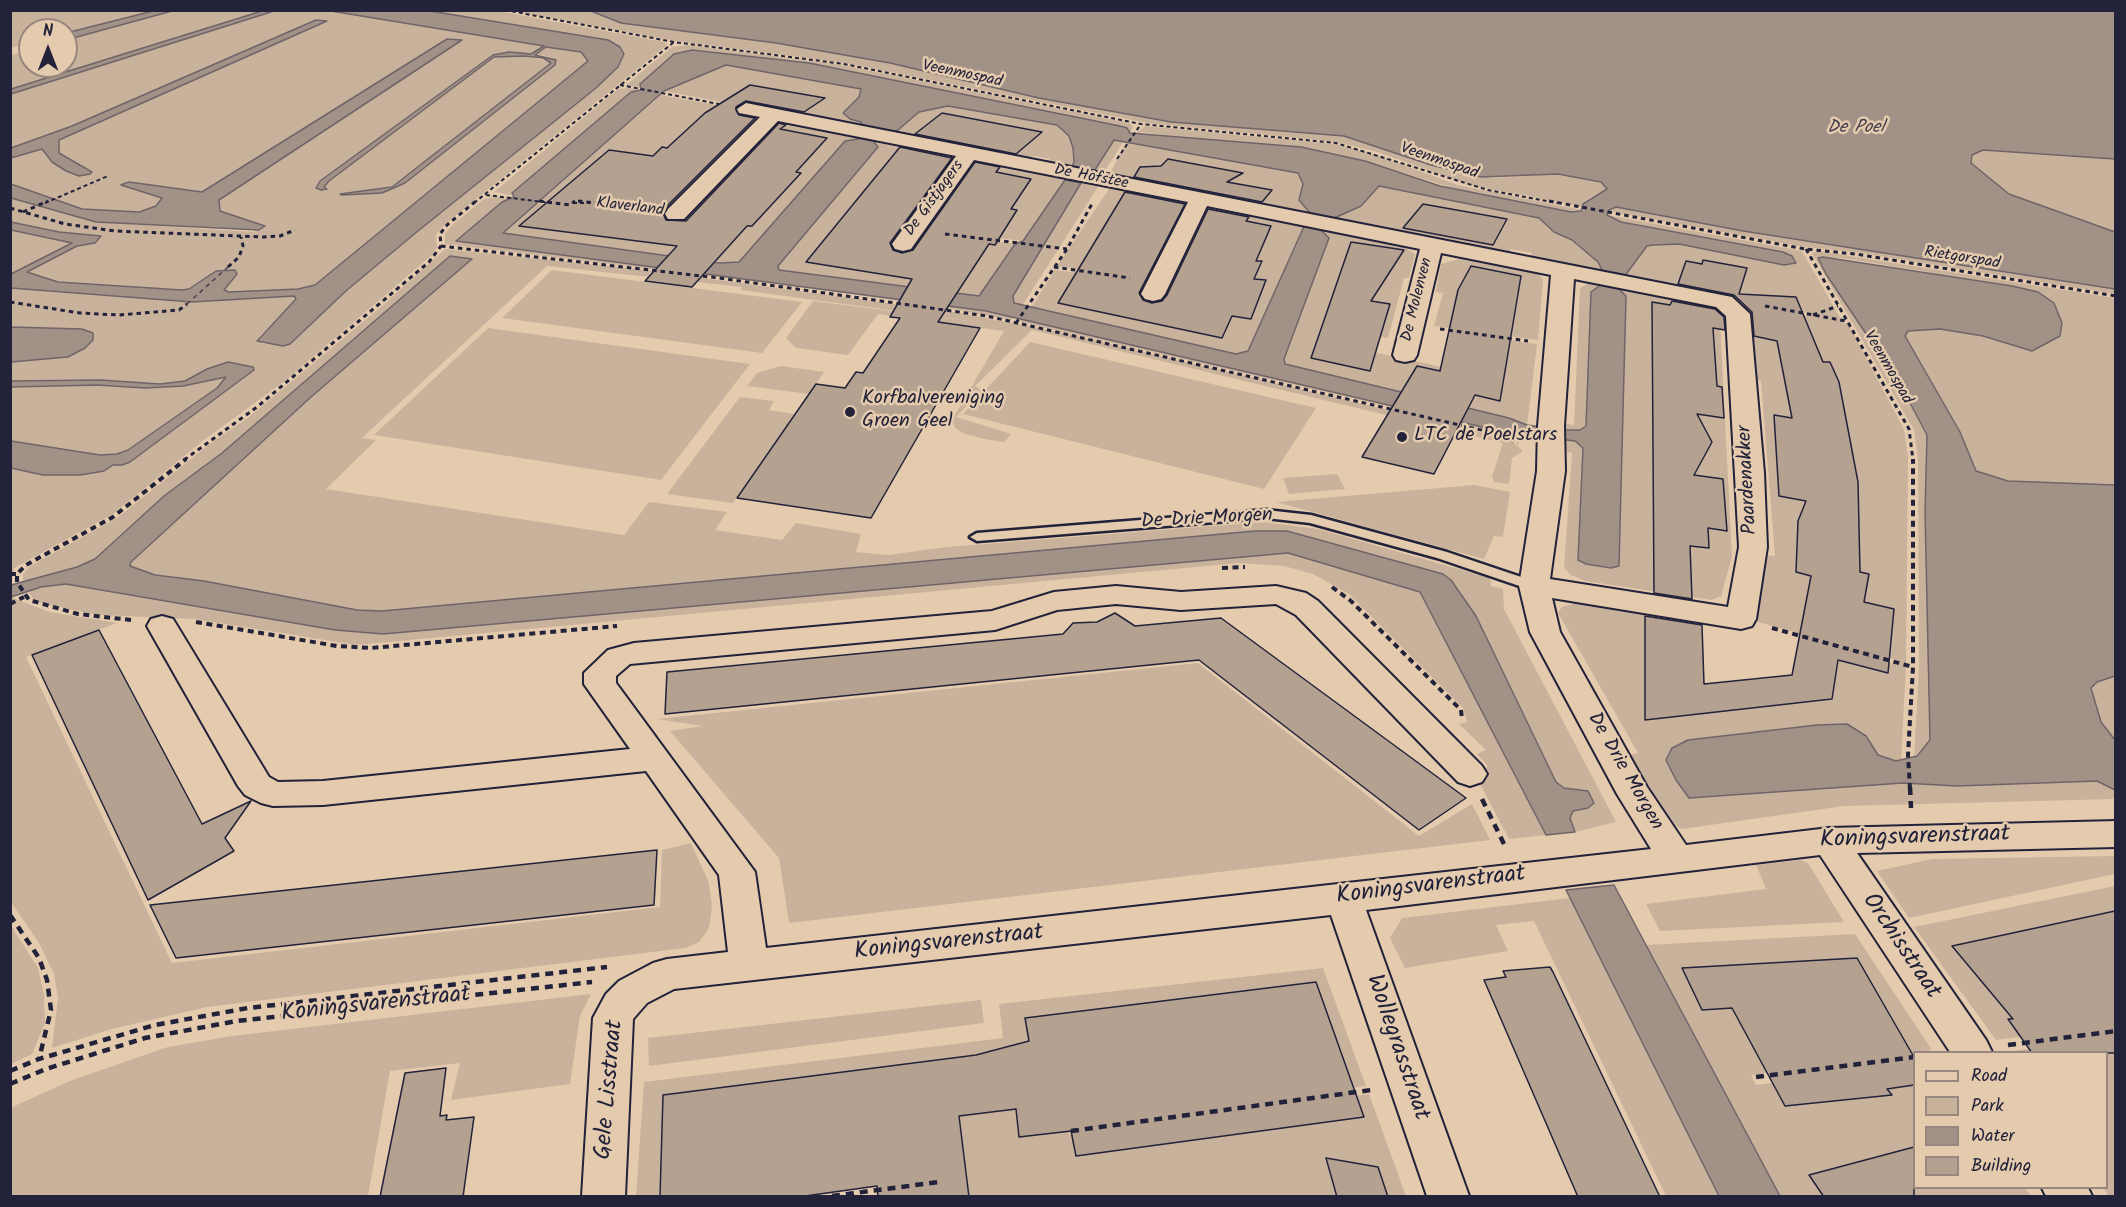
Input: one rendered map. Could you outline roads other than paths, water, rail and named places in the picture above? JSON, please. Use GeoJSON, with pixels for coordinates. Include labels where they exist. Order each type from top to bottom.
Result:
{"type":"FeatureCollection","features":[{"type":"Feature","properties":{"kind":"street","name":"De Hofstee"},"geometry":{"type":"LineString","coordinates":[[746,110],[1563,271]]}},
{"type":"Feature","properties":{"kind":"street","name":"Klaverland"},"geometry":{"type":"LineString","coordinates":[[676,214],[772,115]]}},
{"type":"Feature","properties":{"kind":"street","name":"De Gistjagers"},"geometry":{"type":"LineString","coordinates":[[908,237],[968,154]]}},
{"type":"Feature","properties":{"kind":"street"},"geometry":{"type":"LineString","coordinates":[[1156,288],[1200,199]]}},
{"type":"Feature","properties":{"kind":"street","name":"De Molenven"},"geometry":{"type":"LineString","coordinates":[[1405,355],[1432,244]]}},
{"type":"Feature","properties":{"kind":"street","name":"Paardenakker"},"geometry":{"type":"LineString","coordinates":[[1534,586],[1741,619],[1753,547],[1738,314],[1724,302],[1563,271]]}},
{"type":"Feature","properties":{"kind":"street","name":"De Drie Morgen"},"geometry":{"type":"LineString","coordinates":[[1563,271],[1550,440],[1551,471],[1534,586],[1545,632],[1634,794],[1675,857]]}},
{"type":"Feature","properties":{"kind":"street"},"geometry":{"type":"LineString","coordinates":[[749,966],[737,872],[652,759],[600,684],[600,674],[619,657],[634,653],[995,620],[1017,615],[1054,600],[1126,595],[1181,601],[1266,594],[1287,597],[1307,608],[1470,774]]}},
{"type":"Feature","properties":{"kind":"street"},"geometry":{"type":"LineString","coordinates":[[162,626],[250,777],[256,786],[273,795],[323,793],[652,759]]}},
{"type":"Feature","properties":{"kind":"street","name":"Koningsvarenstraat"},"geometry":{"type":"LineString","coordinates":[[667,974],[1344,899],[1675,857],[1828,841],[2115,834]]}},
{"type":"Feature","properties":{"kind":"street","name":"Orchisstraat"},"geometry":{"type":"LineString","coordinates":[[1828,841],[1971,1051]]}},
{"type":"Feature","properties":{"kind":"street","name":"Wollegrasstraat"},"geometry":{"type":"LineString","coordinates":[[1344,899],[1448,1197]]}},
{"type":"Feature","properties":{"kind":"street","name":"Gele Lisstraat"},"geometry":{"type":"LineString","coordinates":[[603,1197],[613,1018],[620,1005],[633,992],[667,974]]}},
{"type":"Feature","properties":{"kind":"lane","name":"De Drie Morgen"},"geometry":{"type":"LineString","coordinates":[[977,537],[1266,514],[1311,519],[1442,555],[1534,586]]}},
{"type":"Feature","properties":{"kind":"water"},"geometry":{"type":"Polygon","coordinates":[[[153,11],[172,11],[78,37],[78,30],[153,11]]]}},
{"type":"Feature","properties":{"kind":"water"},"geometry":{"type":"Polygon","coordinates":[[[262,11],[271,12],[78,73],[78,68],[262,11]]]}},
{"type":"Feature","properties":{"kind":"water"},"geometry":{"type":"Polygon","coordinates":[[[331,11],[430,11],[608,40],[620,47],[624,54],[618,67],[596,88],[347,290],[290,344],[283,346],[257,341],[296,299],[294,296],[192,302],[11,288],[11,274],[72,243],[11,230],[11,222],[59,232],[101,236],[95,243],[77,246],[27,272],[58,282],[182,290],[189,289],[216,271],[235,270],[237,274],[224,290],[229,292],[298,289],[315,285],[588,61],[581,52],[546,47],[535,55],[556,60],[555,65],[405,183],[382,193],[342,195],[340,194],[392,187],[551,63],[543,58],[525,56],[494,57],[329,181],[324,187],[327,189],[321,190],[316,188],[320,181],[493,55],[509,52],[531,54],[544,46],[331,11]]]}},
{"type":"Feature","properties":{"kind":"water","name":"De Poel"},"geometry":{"type":"Polygon","coordinates":[[[591,11],[2115,11],[2115,159],[1983,150],[1972,155],[1971,163],[2009,194],[2115,232],[2115,289],[1743,231],[1616,207],[1609,210],[1607,215],[1621,222],[1783,252],[1792,256],[1796,263],[1784,265],[1679,244],[1653,245],[1647,246],[1624,277],[1619,289],[1626,296],[1619,566],[1611,568],[1586,564],[1578,560],[1583,448],[1575,441],[1508,433],[986,311],[456,241],[502,202],[514,197],[512,193],[631,92],[641,90],[640,84],[674,54],[692,50],[809,63],[1120,126],[1127,128],[1130,133],[1301,147],[1365,161],[1440,186],[1571,212],[1581,211],[1583,204],[1607,189],[1601,182],[1558,174],[1481,177],[1431,165],[1344,136],[1171,122],[1039,98],[890,63],[776,43],[621,23],[591,11]],[[726,65],[664,91],[503,233],[720,263],[739,262],[845,141],[858,139],[863,129],[861,122],[850,119],[843,113],[859,97],[861,89],[726,65]],[[948,106],[919,112],[898,130],[874,142],[878,147],[778,266],[779,270],[979,296],[1015,244],[1023,241],[1065,180],[1081,183],[1013,296],[1014,303],[1236,354],[1248,351],[1310,213],[1299,200],[1303,184],[1298,173],[1114,140],[1093,173],[1071,169],[1074,162],[1073,148],[1069,136],[1057,125],[948,106]],[[1379,186],[1361,206],[1330,220],[1321,230],[1329,238],[1284,359],[1285,364],[1509,418],[1527,425],[1561,430],[1580,430],[1586,426],[1591,292],[1599,286],[1604,274],[1598,262],[1572,240],[1554,232],[1539,218],[1379,186]]]}},
{"type":"Feature","properties":{"kind":"water"},"geometry":{"type":"Polygon","coordinates":[[[316,20],[327,21],[59,140],[59,153],[92,172],[90,174],[79,176],[66,171],[52,162],[42,149],[11,158],[11,148],[72,126],[316,20]]]}},
{"type":"Feature","properties":{"kind":"water"},"geometry":{"type":"Polygon","coordinates":[[[447,39],[462,40],[219,200],[220,211],[265,226],[259,230],[96,222],[11,198],[11,184],[82,209],[139,212],[156,206],[162,198],[121,185],[129,182],[202,192],[447,39]]]}},
{"type":"Feature","properties":{"kind":"water"},"geometry":{"type":"Polygon","coordinates":[[[46,78],[62,78],[11,94],[11,89],[46,78]]]}},
{"type":"Feature","properties":{"kind":"water"},"geometry":{"type":"Polygon","coordinates":[[[450,256],[472,259],[311,397],[131,562],[130,566],[155,575],[204,581],[357,610],[382,611],[1255,531],[1287,531],[1443,574],[1451,580],[1476,616],[1556,782],[1564,788],[1588,791],[1594,803],[1588,808],[1573,811],[1570,818],[1575,832],[1546,835],[1420,592],[1288,553],[383,634],[335,630],[66,584],[41,587],[11,597],[11,585],[77,567],[95,559],[164,496],[222,453],[450,256]]]}},
{"type":"Feature","properties":{"kind":"water"},"geometry":{"type":"Polygon","coordinates":[[[1818,258],[2012,286],[2038,292],[2054,303],[2062,323],[2060,336],[2032,351],[1983,336],[1940,329],[1908,331],[1905,336],[1960,432],[1976,471],[2008,481],[2115,485],[2115,676],[2097,682],[2091,688],[2101,722],[2115,740],[2115,790],[2097,781],[1957,786],[1903,783],[1689,798],[1676,780],[1666,760],[1672,748],[1688,740],[1817,725],[1847,724],[1866,736],[1878,755],[1896,761],[1917,756],[1930,740],[1925,511],[1927,435],[1901,386],[1826,274],[1818,258]]]}},
{"type":"Feature","properties":{"kind":"water"},"geometry":{"type":"Polygon","coordinates":[[[10,327],[82,329],[93,333],[93,340],[85,348],[68,357],[11,362],[10,327]]]}},
{"type":"Feature","properties":{"kind":"water"},"geometry":{"type":"Polygon","coordinates":[[[228,362],[253,367],[254,370],[130,462],[113,465],[104,471],[80,475],[43,475],[11,468],[11,441],[100,455],[117,454],[128,450],[217,388],[226,377],[183,386],[145,388],[97,385],[11,387],[11,381],[100,380],[160,384],[185,381],[207,369],[228,362]]]}},
{"type":"Feature","properties":{"kind":"water"},"geometry":{"type":"Polygon","coordinates":[[[1614,885],[1780,1196],[1719,1196],[1566,890],[1614,885]]]}},
{"type":"Feature","properties":{"kind":"place","name":"Korfbalvereniging Groen Geel"},"geometry":{"type":"Point","coordinates":[850,412]}},
{"type":"Feature","properties":{"kind":"place","name":"LTC de Poelstars"},"geometry":{"type":"Point","coordinates":[1402,437]}}]}
